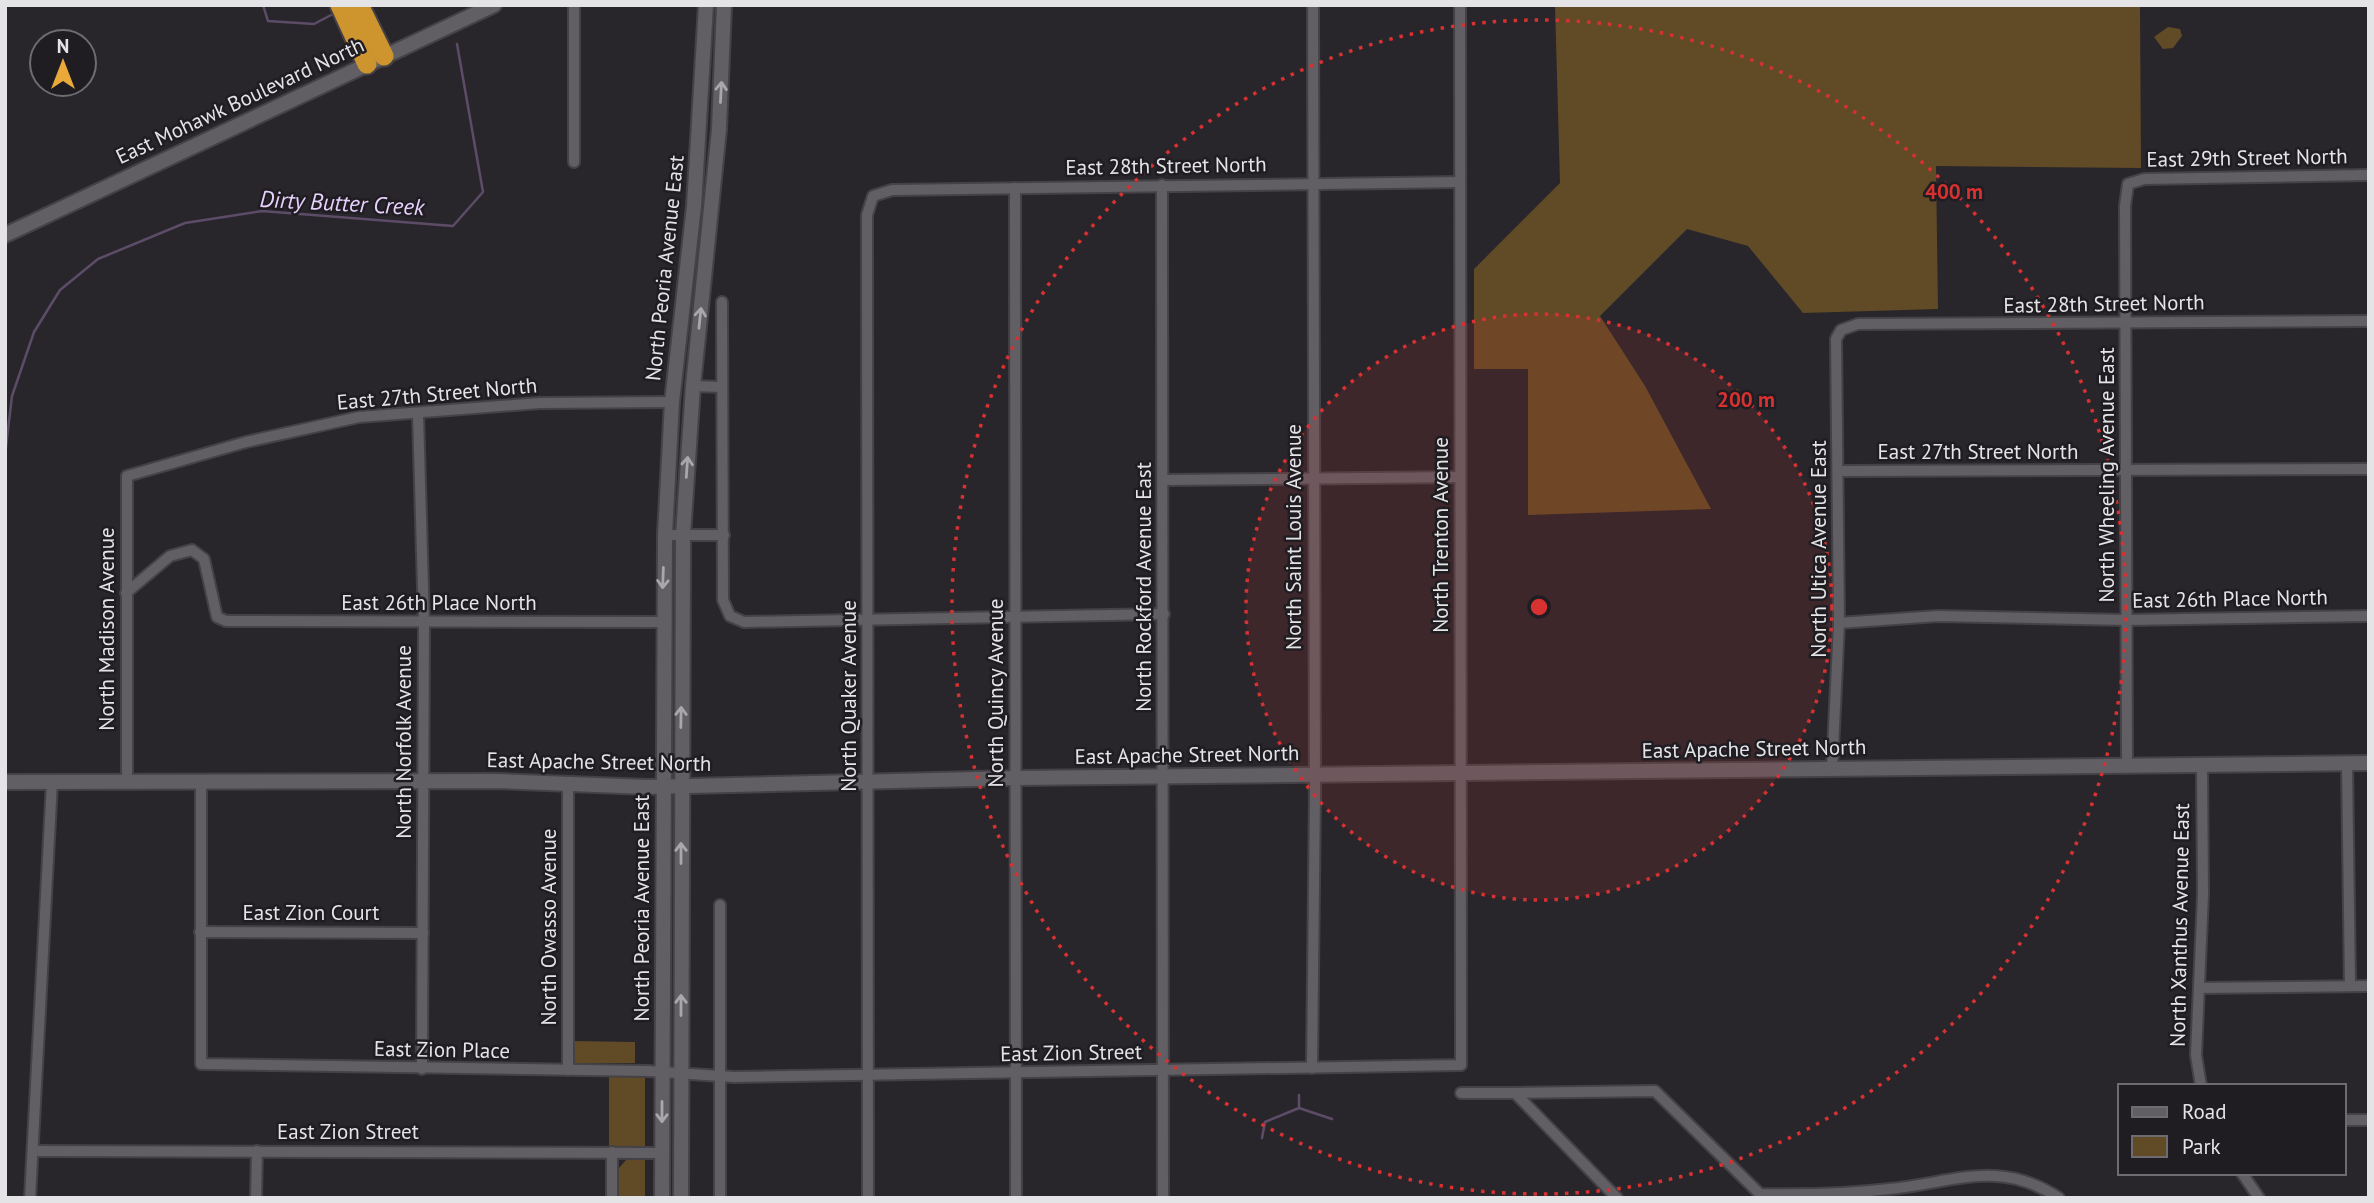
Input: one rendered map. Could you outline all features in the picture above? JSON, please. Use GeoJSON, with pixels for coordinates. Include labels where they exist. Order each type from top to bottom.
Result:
{"type":"FeatureCollection","features":[{"type":"Feature","properties":{"kind":"highway"},"geometry":{"type":"LineString","coordinates":[[340,5],[375,60]]}},
{"type":"Feature","properties":{"kind":"highway"},"geometry":{"type":"LineString","coordinates":[[359,5],[375,60]]}},
{"type":"Feature","properties":{"kind":"main road","name":"East Mohawk Boulevard North"},"geometry":{"type":"LineString","coordinates":[[5,235],[494,5]]}},
{"type":"Feature","properties":{"kind":"main road","name":"North Peoria Avenue East"},"geometry":{"type":"LineString","coordinates":[[662,1198],[662,622],[665,535],[672,402],[694,205],[706,5]]}},
{"type":"Feature","properties":{"kind":"main road","name":"North Peoria Avenue East"},"geometry":{"type":"LineString","coordinates":[[681,1198],[683,535],[693,386],[718,143],[724,5]]}},
{"type":"Feature","properties":{"kind":"main road","name":"East Apache Street North"},"geometry":{"type":"LineString","coordinates":[[5,782],[423,781],[663,786],[1462,772],[2369,764]]}},
{"type":"Feature","properties":{"kind":"street"},"geometry":{"type":"LineString","coordinates":[[574,5],[574,162]]}},
{"type":"Feature","properties":{"kind":"street","name":"North Saint Louis Avenue"},"geometry":{"type":"LineString","coordinates":[[1312,1068],[1315,775],[1313,5]]}},
{"type":"Feature","properties":{"kind":"street","name":"North Trenton Avenue"},"geometry":{"type":"LineString","coordinates":[[1460,5],[1461,1065]]}},
{"type":"Feature","properties":{"kind":"street","name":"East 29th Street North"},"geometry":{"type":"LineString","coordinates":[[2128,184],[2144,179],[2369,175]]}},
{"type":"Feature","properties":{"kind":"street","name":"East 28th Street North"},"geometry":{"type":"LineString","coordinates":[[873,196],[892,190],[1460,182]]}},
{"type":"Feature","properties":{"kind":"street","name":"North Wheeling Avenue East"},"geometry":{"type":"LineString","coordinates":[[2127,766],[2125,206],[2128,184]]}},
{"type":"Feature","properties":{"kind":"street","name":"North Rockford Avenue East"},"geometry":{"type":"LineString","coordinates":[[1162,185],[1163,1198]]}},
{"type":"Feature","properties":{"kind":"street","name":"North Quincy Avenue"},"geometry":{"type":"LineString","coordinates":[[1015,188],[1016,1198]]}},
{"type":"Feature","properties":{"kind":"street","name":"North Quaker Avenue"},"geometry":{"type":"LineString","coordinates":[[868,1198],[867,215],[873,196]]}},
{"type":"Feature","properties":{"kind":"street"},"geometry":{"type":"LineString","coordinates":[[722,302],[723,605],[730,616],[744,622],[1164,614]]}},
{"type":"Feature","properties":{"kind":"street","name":"East 28th Street North"},"geometry":{"type":"LineString","coordinates":[[1841,330],[1858,324],[2369,321]]}},
{"type":"Feature","properties":{"kind":"street","name":"North Utica Avenue East"},"geometry":{"type":"LineString","coordinates":[[1832,769],[1839,623],[1836,339],[1841,330]]}},
{"type":"Feature","properties":{"kind":"street","name":"North Peoria Avenue East"},"geometry":{"type":"LineString","coordinates":[[693,386],[722,387]]}},
{"type":"Feature","properties":{"kind":"street","name":"East 27th Street North"},"geometry":{"type":"LineString","coordinates":[[127,476],[246,442],[359,418],[540,403],[672,402]]}},
{"type":"Feature","properties":{"kind":"street","name":"North Norfolk Avenue"},"geometry":{"type":"LineString","coordinates":[[418,414],[424,623],[422,1069]]}},
{"type":"Feature","properties":{"kind":"street","name":"East 27th Street North"},"geometry":{"type":"LineString","coordinates":[[1839,471],[2369,469]]}},
{"type":"Feature","properties":{"kind":"street","name":"North Madison Avenue"},"geometry":{"type":"LineString","coordinates":[[127,476],[127,781]]}},
{"type":"Feature","properties":{"kind":"street"},"geometry":{"type":"LineString","coordinates":[[1163,480],[1460,477]]}},
{"type":"Feature","properties":{"kind":"street"},"geometry":{"type":"LineString","coordinates":[[665,535],[724,535]]}},
{"type":"Feature","properties":{"kind":"street","name":"East 26th Place North"},"geometry":{"type":"LineString","coordinates":[[126,593],[170,556],[192,550],[204,559],[209,572],[217,617],[244,624],[309,621],[662,622]]}},
{"type":"Feature","properties":{"kind":"street","name":"East 26th Place North"},"geometry":{"type":"LineString","coordinates":[[1839,623],[1938,616],[2127,620],[2369,616]]}},
{"type":"Feature","properties":{"kind":"street"},"geometry":{"type":"LineString","coordinates":[[2347,764],[2350,986]]}},
{"type":"Feature","properties":{"kind":"street","name":"North Xanthus Avenue East"},"geometry":{"type":"LineString","coordinates":[[2201,1084],[2196,1055],[2203,894],[2202,765]]}},
{"type":"Feature","properties":{"kind":"street"},"geometry":{"type":"LineString","coordinates":[[30,1198],[52,782]]}},
{"type":"Feature","properties":{"kind":"street"},"geometry":{"type":"LineString","coordinates":[[200,932],[201,782]]}},
{"type":"Feature","properties":{"kind":"street","name":"North Owasso Avenue"},"geometry":{"type":"LineString","coordinates":[[568,784],[568,1070]]}},
{"type":"Feature","properties":{"kind":"street"},"geometry":{"type":"LineString","coordinates":[[720,905],[720,1198]]}},
{"type":"Feature","properties":{"kind":"street","name":"East Zion Court"},"geometry":{"type":"LineString","coordinates":[[200,932],[423,933]]}},
{"type":"Feature","properties":{"kind":"street","name":"East Zion Place"},"geometry":{"type":"LineString","coordinates":[[200,932],[201,1064],[681,1073]]}},
{"type":"Feature","properties":{"kind":"street"},"geometry":{"type":"LineString","coordinates":[[2199,988],[2369,986]]}},
{"type":"Feature","properties":{"kind":"street","name":"East Zion Street"},"geometry":{"type":"LineString","coordinates":[[681,1073],[720,1076],[1015,1073],[1461,1065]]}},
{"type":"Feature","properties":{"kind":"street"},"geometry":{"type":"LineString","coordinates":[[1461,1093],[1655,1091],[1760,1194],[1889,1189],[1987,1174],[2029,1181],[2059,1198]]}},
{"type":"Feature","properties":{"kind":"street"},"geometry":{"type":"LineString","coordinates":[[1515,1093],[1617,1198]]}},
{"type":"Feature","properties":{"kind":"street"},"geometry":{"type":"LineString","coordinates":[[2346,1121],[2369,1120]]}},
{"type":"Feature","properties":{"kind":"street","name":"East Zion Street"},"geometry":{"type":"LineString","coordinates":[[33,1151],[662,1153]]}},
{"type":"Feature","properties":{"kind":"street"},"geometry":{"type":"LineString","coordinates":[[256,1198],[257,1151]]}},
{"type":"Feature","properties":{"kind":"street"},"geometry":{"type":"LineString","coordinates":[[612,1152],[612,1198]]}},
{"type":"Feature","properties":{"kind":"street"},"geometry":{"type":"LineString","coordinates":[[2243,1175],[2259,1198]]}},
{"type":"Feature","properties":{"kind":"green space"},"geometry":{"type":"Polygon","coordinates":[[[1555,5],[2140,5],[2141,168],[1936,166],[1938,309],[1803,313],[1748,246],[1687,229],[1600,316],[1645,386],[1711,509],[1528,515],[1528,369],[1474,369],[1474,269],[1560,183],[1555,5]]]}},
{"type":"Feature","properties":{"kind":"green space"},"geometry":{"type":"Polygon","coordinates":[[[2168,27],[2180,29],[2182,36],[2173,48],[2163,49],[2154,37],[2168,27]]]}},
{"type":"Feature","properties":{"kind":"green space"},"geometry":{"type":"Polygon","coordinates":[[[572,1041],[635,1042],[635,1063],[573,1063],[572,1041]]]}},
{"type":"Feature","properties":{"kind":"green space"},"geometry":{"type":"Polygon","coordinates":[[[609,1074],[645,1077],[645,1146],[609,1146],[609,1074]]]}},
{"type":"Feature","properties":{"kind":"green space"},"geometry":{"type":"Polygon","coordinates":[[[627,1159],[645,1159],[645,1198],[618,1198],[618,1169],[627,1159]]]}},
{"type":"Feature","properties":{"kind":"waterway"},"geometry":{"type":"LineString","coordinates":[[263,5],[268,21],[314,24],[333,14]]}},
{"type":"Feature","properties":{"kind":"waterway","name":"Dirty Butter Creek"},"geometry":{"type":"LineString","coordinates":[[5,455],[12,396],[34,332],[60,290],[98,259],[185,223],[262,211],[453,226],[483,192],[457,44]]}},
{"type":"Feature","properties":{"kind":"waterway"},"geometry":{"type":"LineString","coordinates":[[1262,1138],[1265,1122],[1299,1108],[1299,1095]]}},
{"type":"Feature","properties":{"kind":"waterway"},"geometry":{"type":"LineString","coordinates":[[1299,1108],[1332,1119]]}}]}
